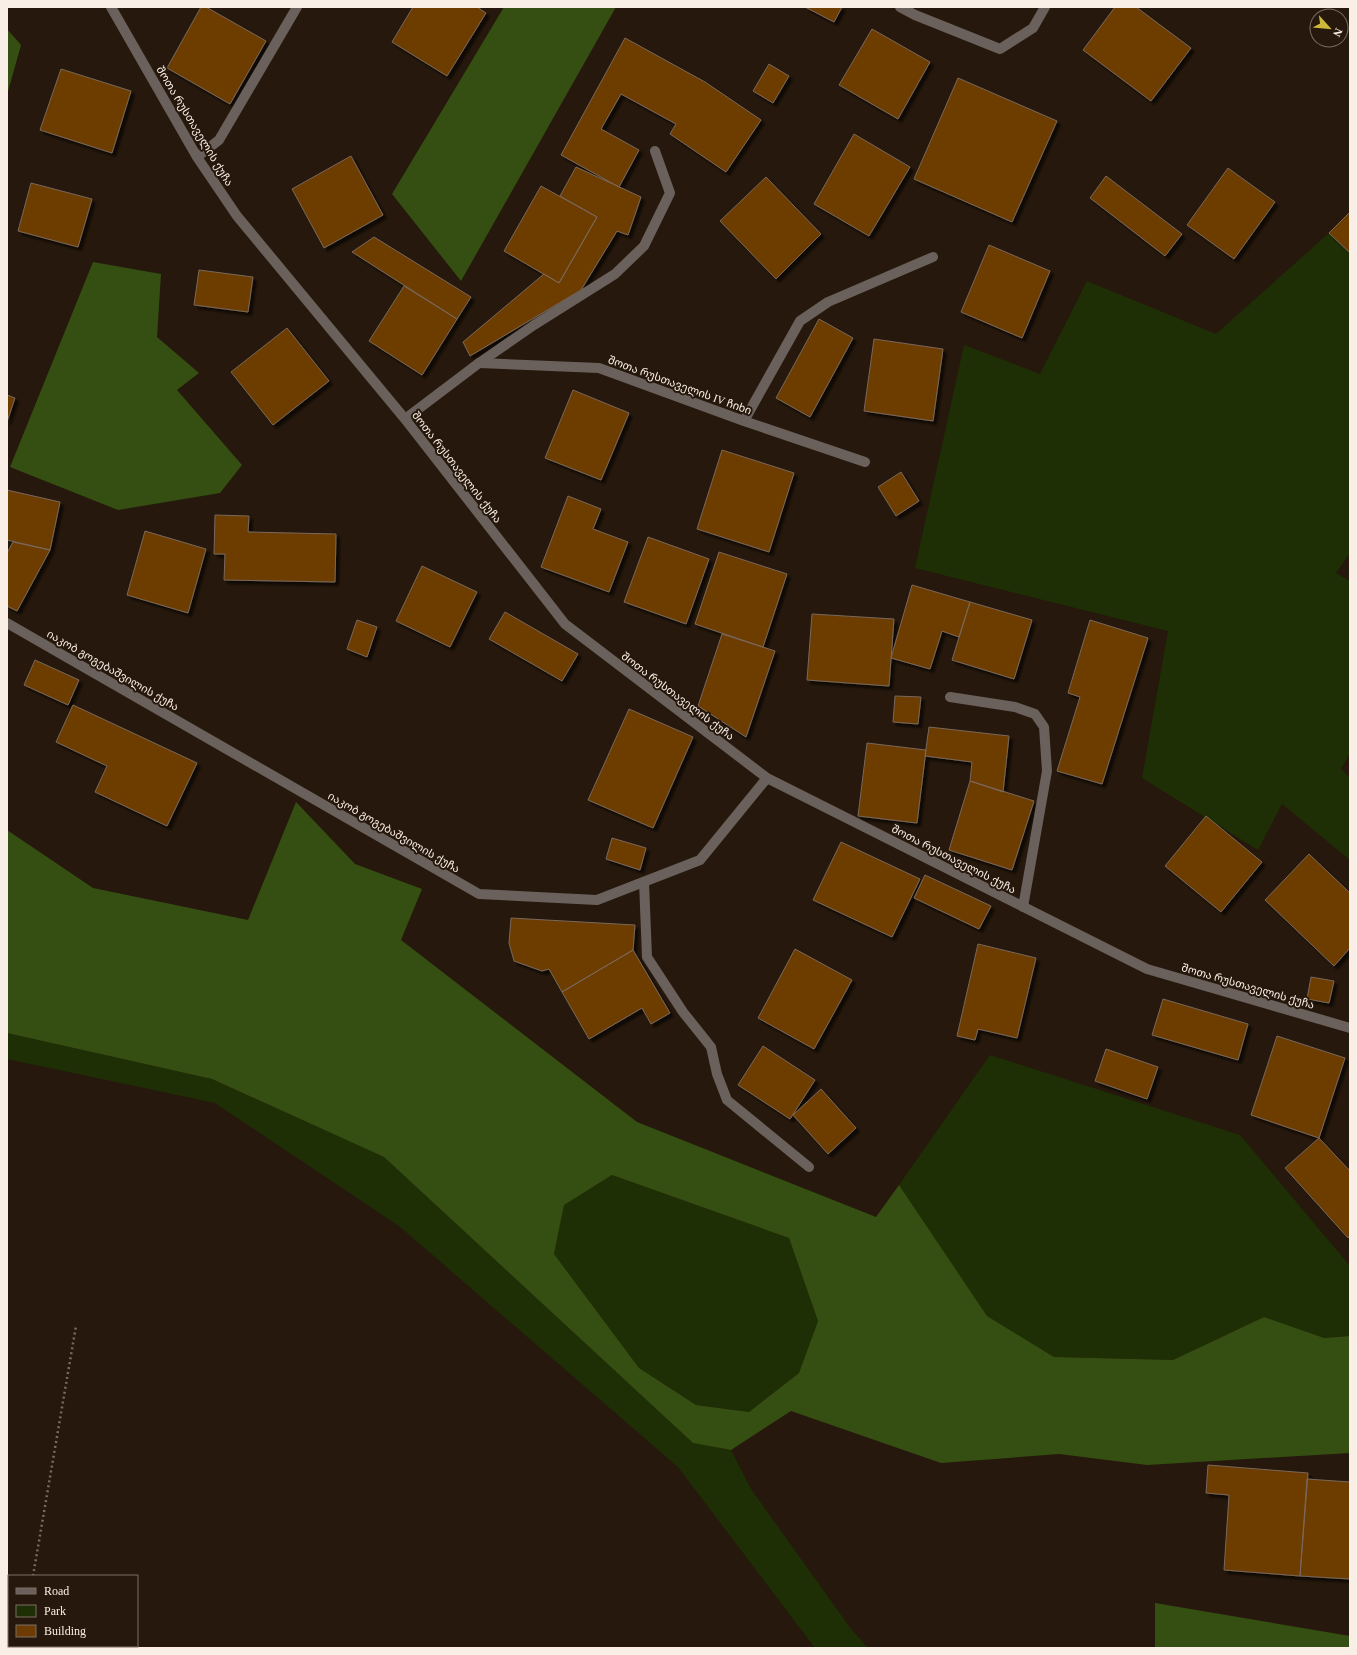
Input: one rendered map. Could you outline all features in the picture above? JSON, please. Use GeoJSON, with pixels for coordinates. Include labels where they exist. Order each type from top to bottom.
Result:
{"type":"FeatureCollection","features":[{"type":"Feature","properties":{"kind":"street","name":"შოთა რუსთაველის ქუჩა"},"geometry":{"type":"LineString","coordinates":[[111,7],[197,157],[236,216],[405,419],[565,624],[767,778],[1147,969],[1350,1028]]}},
{"type":"Feature","properties":{"kind":"street"},"geometry":{"type":"LineString","coordinates":[[197,157],[219,140],[297,7]]}},
{"type":"Feature","properties":{"kind":"street"},"geometry":{"type":"LineString","coordinates":[[900,7],[915,15],[1000,48],[1033,28],[1045,7]]}},
{"type":"Feature","properties":{"kind":"street"},"geometry":{"type":"LineString","coordinates":[[405,419],[479,363],[534,325],[615,274],[644,246],[670,193],[654,151]]}},
{"type":"Feature","properties":{"kind":"street"},"geometry":{"type":"LineString","coordinates":[[744,421],[800,321],[828,302],[933,257]]}},
{"type":"Feature","properties":{"kind":"street","name":"შოთა რუსთაველის IV ჩიხი"},"geometry":{"type":"LineString","coordinates":[[479,363],[599,368],[744,421],[865,462]]}},
{"type":"Feature","properties":{"kind":"street","name":"იაკობ გოგებაშვილის ქუჩა"},"geometry":{"type":"LineString","coordinates":[[7,623],[479,894],[597,900],[700,860],[767,778]]}},
{"type":"Feature","properties":{"kind":"street"},"geometry":{"type":"LineString","coordinates":[[950,697],[1016,707],[1035,714],[1044,727],[1046,771],[1023,907]]}},
{"type":"Feature","properties":{"kind":"street"},"geometry":{"type":"LineString","coordinates":[[644,882],[647,957],[683,1012],[711,1047],[717,1074],[727,1100],[809,1168]]}},
{"type":"Feature","properties":{"kind":"path"},"geometry":{"type":"LineString","coordinates":[[33,1575],[76,1326]]}},
{"type":"Feature","properties":{"kind":"green space"},"geometry":{"type":"Polygon","coordinates":[[[504,7],[616,7],[461,281],[392,194],[504,7]]]}},
{"type":"Feature","properties":{"kind":"green space"},"geometry":{"type":"Polygon","coordinates":[[[7,29],[21,45],[7,95],[7,29]]]}},
{"type":"Feature","properties":{"kind":"green space"},"geometry":{"type":"Polygon","coordinates":[[[1329,233],[1350,253],[1350,553],[1336,573],[1350,581],[1350,753],[1341,769],[1350,778],[1350,860],[1282,804],[1258,850],[1142,778],[1168,631],[915,568],[964,345],[1040,374],[1087,281],[1216,334],[1329,233]]]}},
{"type":"Feature","properties":{"kind":"green space"},"geometry":{"type":"Polygon","coordinates":[[[93,262],[161,274],[157,337],[199,373],[177,390],[242,465],[220,493],[118,510],[10,467],[93,262]]]}},
{"type":"Feature","properties":{"kind":"green space"},"geometry":{"type":"Polygon","coordinates":[[[296,802],[355,864],[422,889],[401,940],[637,1122],[876,1217],[899,1185],[987,1316],[1054,1357],[1173,1360],[1264,1317],[1324,1338],[1350,1336],[1350,1453],[1147,1465],[1059,1454],[941,1463],[791,1411],[731,1450],[693,1443],[384,1157],[212,1079],[7,1033],[7,830],[93,888],[248,920],[296,802]],[[612,1175],[564,1205],[554,1254],[639,1368],[696,1405],[749,1412],[799,1373],[818,1321],[789,1238],[612,1175]]]}},
{"type":"Feature","properties":{"kind":"green space"},"geometry":{"type":"Polygon","coordinates":[[[7,1033],[212,1079],[384,1157],[693,1443],[731,1450],[751,1489],[851,1629],[868,1648],[815,1648],[678,1467],[399,1226],[215,1103],[7,1059],[7,1033]]]}},
{"type":"Feature","properties":{"kind":"green space"},"geometry":{"type":"Polygon","coordinates":[[[990,1055],[1240,1135],[1350,1266],[1350,1336],[1324,1338],[1264,1317],[1173,1360],[1054,1357],[987,1316],[899,1185],[990,1055]]]}},
{"type":"Feature","properties":{"kind":"green space"},"geometry":{"type":"Polygon","coordinates":[[[612,1175],[789,1238],[818,1321],[799,1373],[749,1412],[696,1405],[639,1368],[554,1254],[564,1205],[612,1175]]]}},
{"type":"Feature","properties":{"kind":"green space"},"geometry":{"type":"Polygon","coordinates":[[[1155,1603],[1350,1636],[1350,1648],[1155,1648],[1155,1603]]]}},
{"type":"Feature","properties":{"kind":"building"},"geometry":{"type":"Polygon","coordinates":[[[201,7],[206,7],[266,41],[230,104],[167,68],[201,7]]]}},
{"type":"Feature","properties":{"kind":"building"},"geometry":{"type":"Polygon","coordinates":[[[413,7],[477,7],[486,13],[447,76],[392,42],[413,7]]]}},
{"type":"Feature","properties":{"kind":"building"},"geometry":{"type":"Polygon","coordinates":[[[805,7],[842,7],[834,22],[805,7]]]}},
{"type":"Feature","properties":{"kind":"building"},"geometry":{"type":"Polygon","coordinates":[[[1115,7],[1136,7],[1191,48],[1151,101],[1083,50],[1115,7]]]}},
{"type":"Feature","properties":{"kind":"building"},"geometry":{"type":"Polygon","coordinates":[[[872,29],[930,62],[898,119],[839,85],[872,29]]]}},
{"type":"Feature","properties":{"kind":"building"},"geometry":{"type":"Polygon","coordinates":[[[625,38],[705,82],[761,120],[726,172],[670,134],[676,124],[621,94],[601,129],[639,150],[619,187],[561,155],[625,38]]]}},
{"type":"Feature","properties":{"kind":"building"},"geometry":{"type":"Polygon","coordinates":[[[769,64],[789,76],[773,103],[753,91],[769,64]]]}},
{"type":"Feature","properties":{"kind":"building"},"geometry":{"type":"Polygon","coordinates":[[[61,69],[131,91],[112,153],[40,130],[61,69]]]}},
{"type":"Feature","properties":{"kind":"building"},"geometry":{"type":"Polygon","coordinates":[[[958,78],[1057,121],[1012,222],[914,179],[958,78]]]}},
{"type":"Feature","properties":{"kind":"building"},"geometry":{"type":"Polygon","coordinates":[[[854,134],[910,167],[869,236],[814,204],[854,134]]]}},
{"type":"Feature","properties":{"kind":"building"},"geometry":{"type":"Polygon","coordinates":[[[351,156],[383,215],[324,248],[292,189],[351,156]]]}},
{"type":"Feature","properties":{"kind":"building"},"geometry":{"type":"Polygon","coordinates":[[[576,167],[641,197],[628,235],[617,231],[581,290],[470,356],[463,342],[544,274],[559,283],[597,217],[560,196],[576,167]]]}},
{"type":"Feature","properties":{"kind":"building"},"geometry":{"type":"Polygon","coordinates":[[[1228,168],[1275,202],[1234,259],[1187,225],[1228,168]]]}},
{"type":"Feature","properties":{"kind":"building"},"geometry":{"type":"Polygon","coordinates":[[[1106,176],[1182,234],[1165,256],[1090,198],[1106,176]]]}},
{"type":"Feature","properties":{"kind":"building"},"geometry":{"type":"Polygon","coordinates":[[[766,177],[821,234],[776,279],[720,221],[766,177]]]}},
{"type":"Feature","properties":{"kind":"building"},"geometry":{"type":"Polygon","coordinates":[[[31,183],[92,199],[78,247],[18,231],[31,183]]]}},
{"type":"Feature","properties":{"kind":"building"},"geometry":{"type":"Polygon","coordinates":[[[541,186],[597,217],[559,283],[504,251],[541,186]]]}},
{"type":"Feature","properties":{"kind":"building"},"geometry":{"type":"Polygon","coordinates":[[[1350,212],[1350,253],[1329,233],[1350,212]]]}},
{"type":"Feature","properties":{"kind":"building"},"geometry":{"type":"Polygon","coordinates":[[[374,237],[471,297],[457,319],[352,252],[374,237]]]}},
{"type":"Feature","properties":{"kind":"building"},"geometry":{"type":"Polygon","coordinates":[[[989,245],[1050,271],[1022,338],[961,312],[989,245]]]}},
{"type":"Feature","properties":{"kind":"building"},"geometry":{"type":"Polygon","coordinates":[[[199,270],[253,277],[248,312],[194,305],[199,270]]]}},
{"type":"Feature","properties":{"kind":"building"},"geometry":{"type":"Polygon","coordinates":[[[404,286],[457,319],[422,375],[369,341],[404,286]]]}},
{"type":"Feature","properties":{"kind":"building"},"geometry":{"type":"Polygon","coordinates":[[[819,319],[853,338],[810,417],[776,398],[819,319]]]}},
{"type":"Feature","properties":{"kind":"building"},"geometry":{"type":"Polygon","coordinates":[[[287,328],[329,381],[273,425],[231,372],[287,328]]]}},
{"type":"Feature","properties":{"kind":"building"},"geometry":{"type":"Polygon","coordinates":[[[874,339],[943,349],[933,421],[864,411],[874,339]]]}},
{"type":"Feature","properties":{"kind":"building"},"geometry":{"type":"Polygon","coordinates":[[[573,390],[629,413],[601,480],[545,458],[573,390]]]}},
{"type":"Feature","properties":{"kind":"building"},"geometry":{"type":"Polygon","coordinates":[[[7,395],[15,398],[7,422],[7,395]]]}},
{"type":"Feature","properties":{"kind":"building"},"geometry":{"type":"Polygon","coordinates":[[[722,450],[794,473],[769,552],[697,529],[722,450]]]}},
{"type":"Feature","properties":{"kind":"building"},"geometry":{"type":"Polygon","coordinates":[[[901,472],[919,501],[896,516],[878,487],[901,472]]]}},
{"type":"Feature","properties":{"kind":"building"},"geometry":{"type":"Polygon","coordinates":[[[7,490],[60,502],[50,550],[7,540],[7,490]]]}},
{"type":"Feature","properties":{"kind":"building"},"geometry":{"type":"Polygon","coordinates":[[[568,496],[601,509],[593,529],[628,542],[609,592],[541,567],[568,496]]]}},
{"type":"Feature","properties":{"kind":"building"},"geometry":{"type":"Polygon","coordinates":[[[215,515],[249,516],[248,532],[336,534],[335,582],[224,580],[225,554],[214,554],[215,515]]]}},
{"type":"Feature","properties":{"kind":"building"},"geometry":{"type":"Polygon","coordinates":[[[145,531],[206,549],[188,613],[127,595],[145,531]]]}},
{"type":"Feature","properties":{"kind":"building"},"geometry":{"type":"Polygon","coordinates":[[[648,537],[709,559],[686,624],[624,602],[648,537]]]}},
{"type":"Feature","properties":{"kind":"building"},"geometry":{"type":"Polygon","coordinates":[[[13,542],[50,550],[17,611],[7,606],[7,553],[13,542]]]}},
{"type":"Feature","properties":{"kind":"building"},"geometry":{"type":"Polygon","coordinates":[[[719,552],[787,574],[763,647],[695,624],[719,552]]]}},
{"type":"Feature","properties":{"kind":"building"},"geometry":{"type":"Polygon","coordinates":[[[422,566],[477,592],[450,647],[396,621],[422,566]]]}},
{"type":"Feature","properties":{"kind":"building"},"geometry":{"type":"Polygon","coordinates":[[[912,585],[970,602],[959,637],[942,631],[930,669],[891,658],[912,585]]]}},
{"type":"Feature","properties":{"kind":"building"},"geometry":{"type":"Polygon","coordinates":[[[970,602],[1032,620],[1014,679],[952,660],[970,602]]]}},
{"type":"Feature","properties":{"kind":"building"},"geometry":{"type":"Polygon","coordinates":[[[505,612],[578,654],[562,681],[489,639],[505,612]]]}},
{"type":"Feature","properties":{"kind":"building"},"geometry":{"type":"Polygon","coordinates":[[[812,614],[894,619],[889,686],[807,680],[812,614]]]}},
{"type":"Feature","properties":{"kind":"building"},"geometry":{"type":"Polygon","coordinates":[[[357,620],[377,627],[367,657],[347,649],[357,620]]]}},
{"type":"Feature","properties":{"kind":"building"},"geometry":{"type":"Polygon","coordinates":[[[1090,620],[1148,638],[1102,784],[1057,771],[1080,697],[1068,693],[1090,620]]]}},
{"type":"Feature","properties":{"kind":"building"},"geometry":{"type":"Polygon","coordinates":[[[722,634],[775,651],[746,737],[698,706],[722,634]]]}},
{"type":"Feature","properties":{"kind":"building"},"geometry":{"type":"Polygon","coordinates":[[[35,660],[79,680],[68,705],[24,685],[35,660]]]}},
{"type":"Feature","properties":{"kind":"building"},"geometry":{"type":"Polygon","coordinates":[[[895,696],[921,697],[918,724],[893,722],[895,696]]]}},
{"type":"Feature","properties":{"kind":"building"},"geometry":{"type":"Polygon","coordinates":[[[73,705],[197,763],[167,826],[95,792],[107,766],[56,742],[73,705]]]}},
{"type":"Feature","properties":{"kind":"building"},"geometry":{"type":"Polygon","coordinates":[[[629,709],[693,737],[653,828],[588,800],[629,709]]]}},
{"type":"Feature","properties":{"kind":"building"},"geometry":{"type":"Polygon","coordinates":[[[929,727],[1009,736],[1003,792],[970,781],[972,762],[925,756],[929,727]]]}},
{"type":"Feature","properties":{"kind":"building"},"geometry":{"type":"Polygon","coordinates":[[[867,743],[926,750],[917,823],[858,816],[867,743]]]}},
{"type":"Feature","properties":{"kind":"building"},"geometry":{"type":"Polygon","coordinates":[[[970,781],[1034,801],[1012,870],[949,850],[970,781]]]}},
{"type":"Feature","properties":{"kind":"building"},"geometry":{"type":"Polygon","coordinates":[[[1206,816],[1262,862],[1221,912],[1165,866],[1206,816]]]}},
{"type":"Feature","properties":{"kind":"building"},"geometry":{"type":"Polygon","coordinates":[[[612,838],[646,848],[640,870],[606,859],[612,838]]]}},
{"type":"Feature","properties":{"kind":"building"},"geometry":{"type":"Polygon","coordinates":[[[841,842],[920,879],[892,937],[813,900],[841,842]]]}},
{"type":"Feature","properties":{"kind":"building"},"geometry":{"type":"Polygon","coordinates":[[[1309,854],[1350,893],[1350,948],[1334,966],[1265,900],[1309,854]]]}},
{"type":"Feature","properties":{"kind":"building"},"geometry":{"type":"Polygon","coordinates":[[[925,875],[991,906],[979,929],[914,898],[925,875]]]}},
{"type":"Feature","properties":{"kind":"building"},"geometry":{"type":"Polygon","coordinates":[[[511,918],[635,925],[633,950],[562,992],[549,969],[542,971],[514,961],[509,943],[511,918]]]}},
{"type":"Feature","properties":{"kind":"building"},"geometry":{"type":"Polygon","coordinates":[[[978,944],[1036,958],[1017,1038],[978,1029],[975,1040],[957,1036],[978,944]]]}},
{"type":"Feature","properties":{"kind":"building"},"geometry":{"type":"Polygon","coordinates":[[[795,949],[852,980],[814,1049],[758,1018],[795,949]]]}},
{"type":"Feature","properties":{"kind":"building"},"geometry":{"type":"Polygon","coordinates":[[[633,950],[670,1013],[651,1024],[642,1008],[589,1039],[562,992],[633,950]]]}},
{"type":"Feature","properties":{"kind":"building"},"geometry":{"type":"Polygon","coordinates":[[[1311,977],[1334,981],[1329,1003],[1307,999],[1311,977]]]}},
{"type":"Feature","properties":{"kind":"building"},"geometry":{"type":"Polygon","coordinates":[[[1163,999],[1248,1024],[1238,1060],[1152,1035],[1163,999]]]}},
{"type":"Feature","properties":{"kind":"building"},"geometry":{"type":"Polygon","coordinates":[[[1277,1036],[1345,1058],[1319,1138],[1251,1115],[1277,1036]]]}},
{"type":"Feature","properties":{"kind":"building"},"geometry":{"type":"Polygon","coordinates":[[[763,1046],[815,1080],[790,1119],[738,1085],[763,1046]]]}},
{"type":"Feature","properties":{"kind":"building"},"geometry":{"type":"Polygon","coordinates":[[[1106,1049],[1158,1067],[1147,1099],[1095,1081],[1106,1049]]]}},
{"type":"Feature","properties":{"kind":"building"},"geometry":{"type":"Polygon","coordinates":[[[821,1089],[856,1128],[828,1154],[793,1115],[821,1089]]]}},
{"type":"Feature","properties":{"kind":"building"},"geometry":{"type":"Polygon","coordinates":[[[1319,1138],[1350,1171],[1350,1235],[1348,1238],[1285,1168],[1319,1138]]]}},
{"type":"Feature","properties":{"kind":"building"},"geometry":{"type":"Polygon","coordinates":[[[1208,1465],[1308,1473],[1300,1576],[1224,1570],[1229,1495],[1206,1493],[1208,1465]]]}},
{"type":"Feature","properties":{"kind":"building"},"geometry":{"type":"Polygon","coordinates":[[[1307,1479],[1350,1482],[1350,1579],[1300,1576],[1307,1479]]]}}]}
